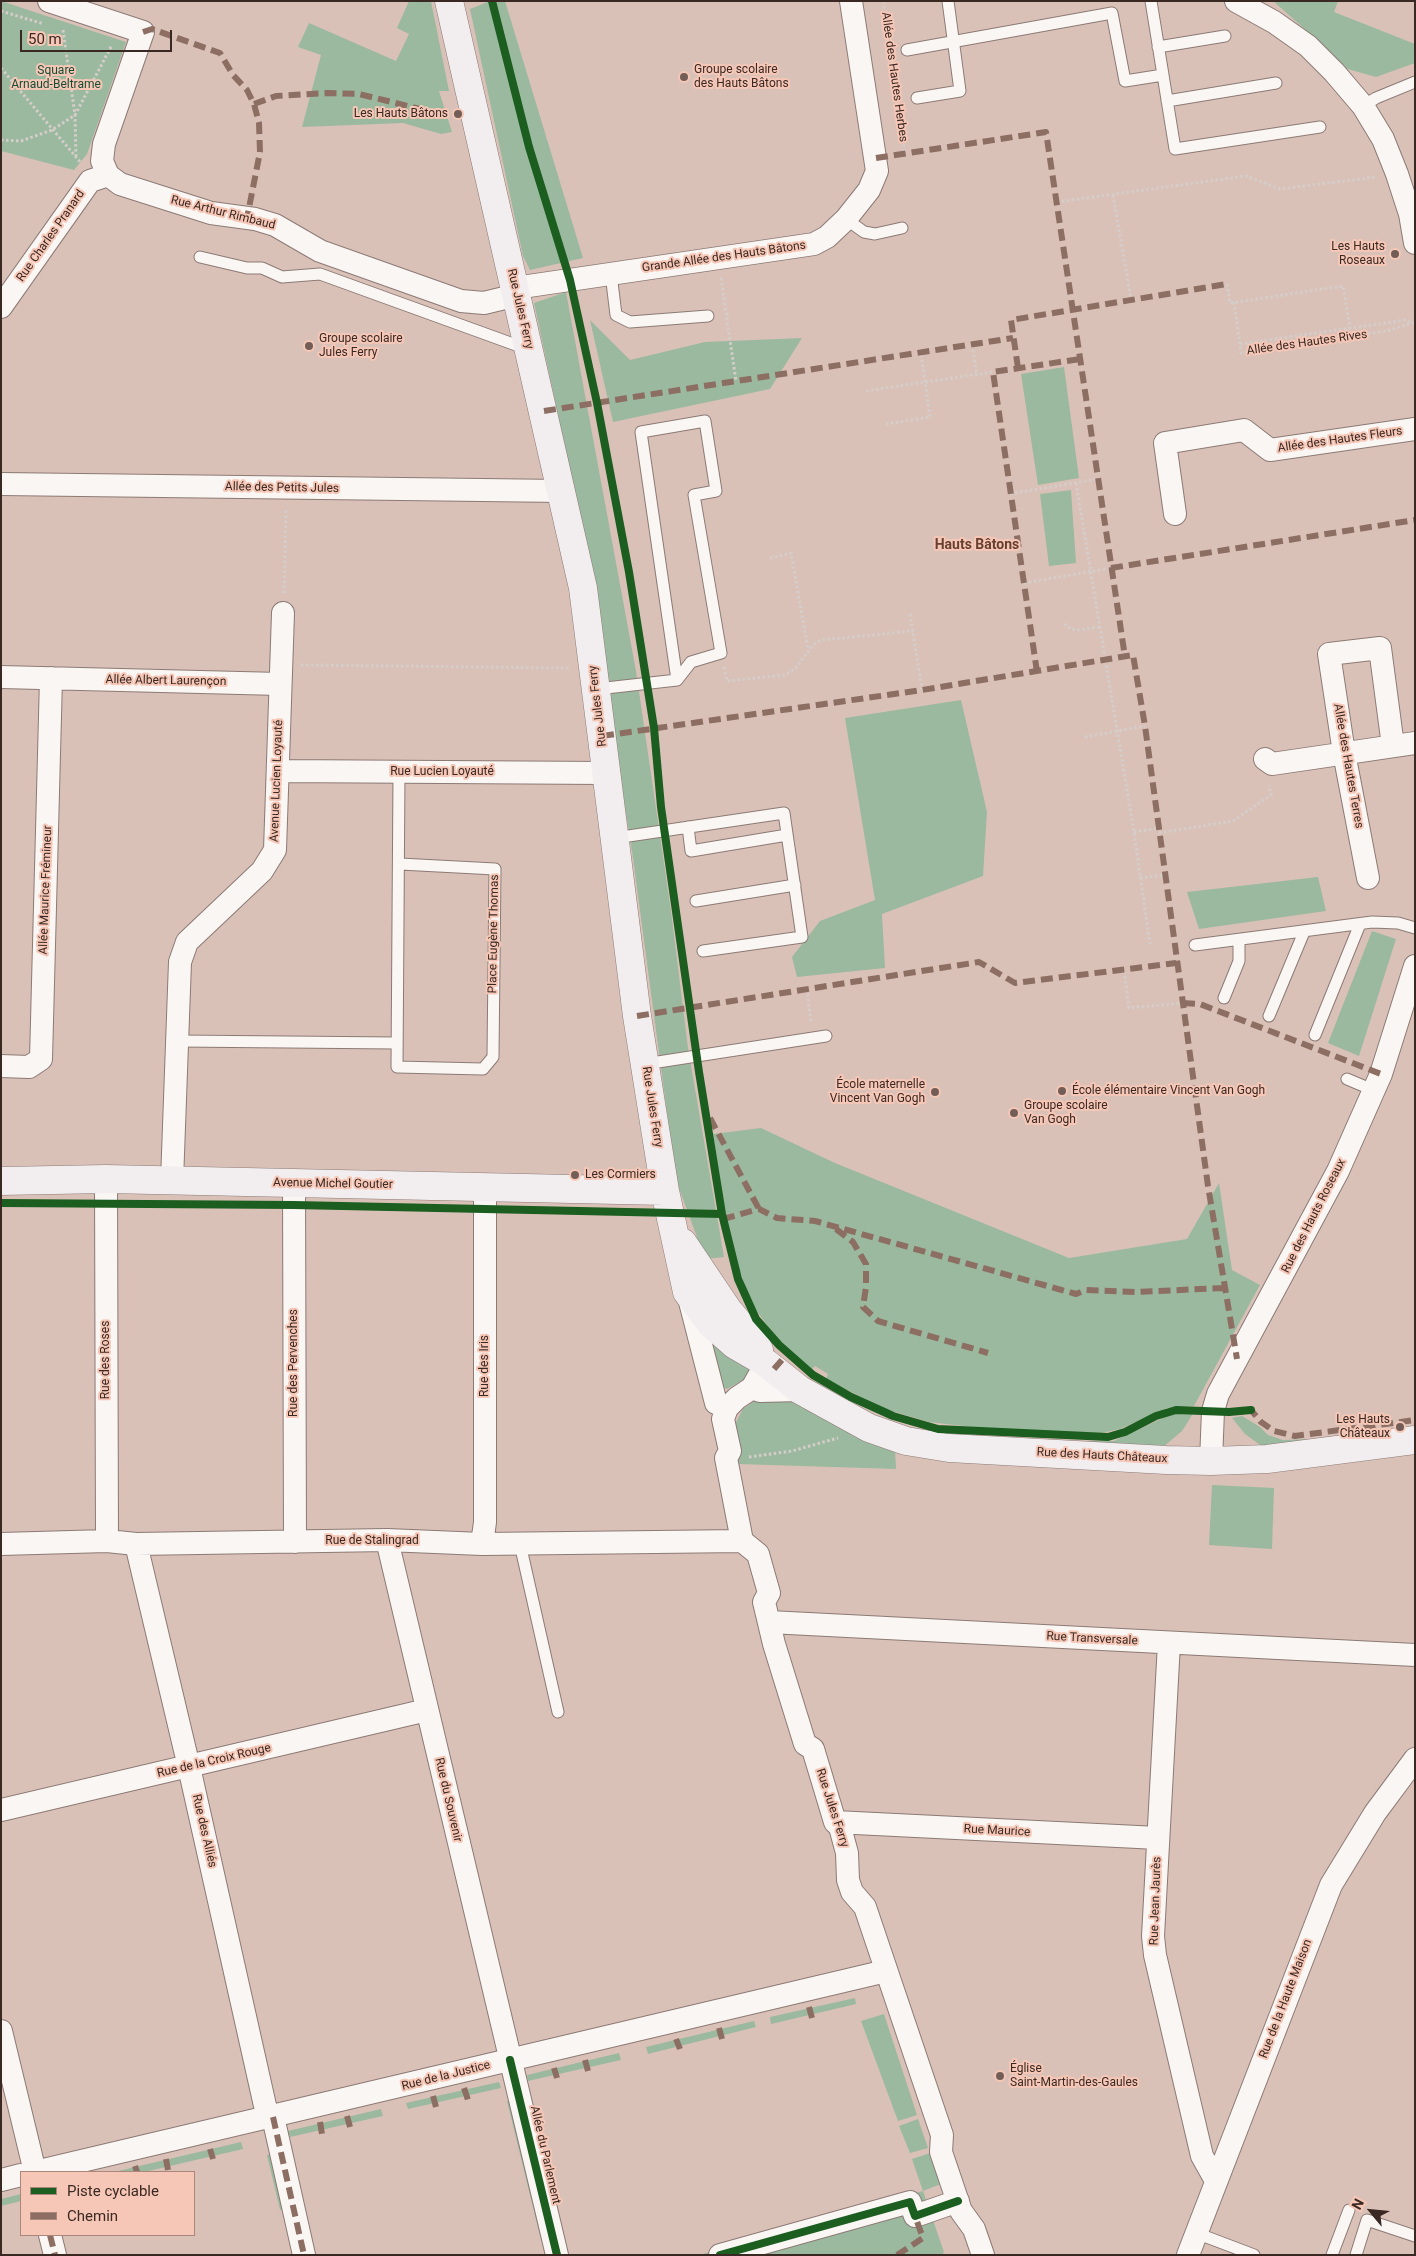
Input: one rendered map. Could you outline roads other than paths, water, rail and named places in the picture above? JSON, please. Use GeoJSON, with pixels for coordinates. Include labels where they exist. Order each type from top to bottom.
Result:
{"type":"FeatureCollection","features":[{"type":"Feature","properties":{"kind":"street"},"geometry":{"type":"LineString","coordinates":[[49,1],[143,32],[104,144],[99,178]]}},
{"type":"Feature","properties":{"kind":"street","name":"Rue Jules Ferry"},"geometry":{"type":"LineString","coordinates":[[450,1],[583,588],[645,1064],[664,1191],[687,1292],[716,1403],[725,1414],[730,1452],[726,1458],[742,1541],[758,1554],[769,1593],[764,1602],[804,1744],[813,1749],[835,1822],[840,1827],[847,1854],[848,1880],[852,1892],[865,1907],[942,2135],[941,2152],[961,2211],[974,2229],[983,2255]]}},
{"type":"Feature","properties":{"kind":"street","name":"Grande Allée des Hauts Bâtons"},"geometry":{"type":"LineString","coordinates":[[516,292],[611,274],[814,244],[827,237],[846,219],[869,190],[877,171],[851,1]]}},
{"type":"Feature","properties":{"kind":"street"},"geometry":{"type":"LineString","coordinates":[[1236,1],[1274,22],[1308,46],[1334,72],[1363,106],[1383,139],[1397,174],[1410,214],[1415,244]]}},
{"type":"Feature","properties":{"kind":"street","name":"Rue Arthur Rimbaud"},"geometry":{"type":"LineString","coordinates":[[99,178],[211,213],[255,219],[275,225],[320,251],[462,301],[484,303],[516,292]]}},
{"type":"Feature","properties":{"kind":"street","name":"Rue Charles Pranard"},"geometry":{"type":"LineString","coordinates":[[1,306],[99,178]]}},
{"type":"Feature","properties":{"kind":"street","name":"Allée des Hautes Fleurs"},"geometry":{"type":"LineString","coordinates":[[1175,514],[1165,442],[1244,430],[1270,450],[1415,428]]}},
{"type":"Feature","properties":{"kind":"street","name":"Allée des Petits Jules"},"geometry":{"type":"LineString","coordinates":[[1,484],[562,491]]}},
{"type":"Feature","properties":{"kind":"street","name":"Avenue Lucien Loyauté"},"geometry":{"type":"LineString","coordinates":[[172,1181],[180,962],[187,942],[262,872],[272,855],[277,834],[283,613]]}},
{"type":"Feature","properties":{"kind":"street","name":"Allée des Hautes Terres"},"geometry":{"type":"LineString","coordinates":[[1368,878],[1344,753],[1330,654],[1380,648],[1404,744]]}},
{"type":"Feature","properties":{"kind":"street","name":"Allée Albert Laurençon"},"geometry":{"type":"LineString","coordinates":[[1,677],[51,678],[280,674]]}},
{"type":"Feature","properties":{"kind":"street","name":"Allée Maurice Frémineur"},"geometry":{"type":"LineString","coordinates":[[1,1066],[29,1068],[41,1059],[51,678]]}},
{"type":"Feature","properties":{"kind":"street"},"geometry":{"type":"LineString","coordinates":[[1265,759],[1272,764],[1404,744]]}},
{"type":"Feature","properties":{"kind":"street","name":"Rue Lucien Loyauté"},"geometry":{"type":"LineString","coordinates":[[278,771],[606,773]]}},
{"type":"Feature","properties":{"kind":"street","name":"Rue des Hauts Roseaux"},"geometry":{"type":"LineString","coordinates":[[1211,1461],[1213,1411],[1218,1394],[1338,1171],[1381,1074],[1415,966]]}},
{"type":"Feature","properties":{"kind":"street","name":"Avenue Michel Goutier"},"geometry":{"type":"LineString","coordinates":[[1,1181],[106,1179],[664,1191]]}},
{"type":"Feature","properties":{"kind":"street","name":"Rue des Roses"},"geometry":{"type":"LineString","coordinates":[[106,1179],[107,1542]]}},
{"type":"Feature","properties":{"kind":"street","name":"Rue des Pervenches"},"geometry":{"type":"LineString","coordinates":[[294,1184],[295,1542]]}},
{"type":"Feature","properties":{"kind":"street","name":"Rue des Iris"},"geometry":{"type":"LineString","coordinates":[[482,1544],[485,1522],[485,1187]]}},
{"type":"Feature","properties":{"kind":"street","name":"Rue des Hauts Châteaux"},"geometry":{"type":"LineString","coordinates":[[672,1225],[728,1310],[755,1342],[766,1362]]}},
{"type":"Feature","properties":{"kind":"street","name":"Rue des Hauts Châteaux"},"geometry":{"type":"LineString","coordinates":[[687,1292],[710,1323],[735,1345],[766,1362],[800,1390],[837,1412],[870,1428],[906,1441],[949,1448],[1211,1461],[1268,1459],[1415,1440]]}},
{"type":"Feature","properties":{"kind":"street"},"geometry":{"type":"LineString","coordinates":[[725,1414],[737,1398],[752,1388],[766,1362]]}},
{"type":"Feature","properties":{"kind":"street"},"geometry":{"type":"LineString","coordinates":[[752,1388],[760,1391],[800,1390]]}},
{"type":"Feature","properties":{"kind":"street","name":"Rue de Stalingrad"},"geometry":{"type":"LineString","coordinates":[[1,1544],[387,1540],[482,1544],[742,1541]]}},
{"type":"Feature","properties":{"kind":"street","name":"Rue du Souvenir"},"geometry":{"type":"LineString","coordinates":[[387,1540],[510,2060]]}},
{"type":"Feature","properties":{"kind":"street","name":"Rue des Alliés"},"geometry":{"type":"LineString","coordinates":[[136,1544],[270,2118],[304,2255]]}},
{"type":"Feature","properties":{"kind":"street","name":"Rue Transversale"},"geometry":{"type":"LineString","coordinates":[[769,1622],[1415,1656]]}},
{"type":"Feature","properties":{"kind":"street","name":"Rue Jean Jaurès"},"geometry":{"type":"LineString","coordinates":[[1169,1643],[1153,1936],[1155,1955],[1202,2156],[1216,2181]]}},
{"type":"Feature","properties":{"kind":"street","name":"Rue de la Croix Rouge"},"geometry":{"type":"LineString","coordinates":[[1,1810],[427,1710]]}},
{"type":"Feature","properties":{"kind":"street","name":"Rue de la Haute Maison"},"geometry":{"type":"LineString","coordinates":[[1188,2255],[1331,1885],[1375,1813],[1415,1759]]}},
{"type":"Feature","properties":{"kind":"street","name":"Rue Maurice"},"geometry":{"type":"LineString","coordinates":[[835,1822],[1158,1838]]}},
{"type":"Feature","properties":{"kind":"street","name":"Rue de la Justice"},"geometry":{"type":"LineString","coordinates":[[39,2171],[886,1971]]}},
{"type":"Feature","properties":{"kind":"street"},"geometry":{"type":"LineString","coordinates":[[1,2031],[35,2171]]}},
{"type":"Feature","properties":{"kind":"street","name":"Allée du Parlement"},"geometry":{"type":"LineString","coordinates":[[510,2060],[557,2255]]}},
{"type":"Feature","properties":{"kind":"street"},"geometry":{"type":"LineString","coordinates":[[1,2180],[20,2176]]}},
{"type":"Feature","properties":{"kind":"street"},"geometry":{"type":"LineString","coordinates":[[720,2255],[910,2202],[915,2216],[958,2200]]}},
{"type":"Feature","properties":{"kind":"street"},"geometry":{"type":"LineString","coordinates":[[50,2236],[55,2255]]}},
{"type":"Feature","properties":{"kind":"lane"},"geometry":{"type":"LineString","coordinates":[[917,98],[960,91],[948,1]]}},
{"type":"Feature","properties":{"kind":"lane"},"geometry":{"type":"LineString","coordinates":[[1151,1],[1175,149],[1320,127]]}},
{"type":"Feature","properties":{"kind":"lane"},"geometry":{"type":"LineString","coordinates":[[907,50],[1112,13],[1125,81],[1163,75]]}},
{"type":"Feature","properties":{"kind":"lane"},"geometry":{"type":"LineString","coordinates":[[1158,47],[1225,36]]}},
{"type":"Feature","properties":{"kind":"lane"},"geometry":{"type":"LineString","coordinates":[[1363,106],[1415,82]]}},
{"type":"Feature","properties":{"kind":"lane"},"geometry":{"type":"LineString","coordinates":[[1167,100],[1276,83]]}},
{"type":"Feature","properties":{"kind":"lane"},"geometry":{"type":"LineString","coordinates":[[846,219],[864,232],[875,234],[902,228]]}},
{"type":"Feature","properties":{"kind":"lane"},"geometry":{"type":"LineString","coordinates":[[200,257],[247,268],[262,268],[282,277],[320,274],[529,349]]}},
{"type":"Feature","properties":{"kind":"lane"},"geometry":{"type":"LineString","coordinates":[[611,274],[616,315],[630,322],[708,316]]}},
{"type":"Feature","properties":{"kind":"lane"},"geometry":{"type":"LineString","coordinates":[[705,421],[716,491],[694,496],[721,653],[691,662],[677,680],[641,432],[705,421]]}},
{"type":"Feature","properties":{"kind":"lane"},"geometry":{"type":"LineString","coordinates":[[596,679],[677,680]]}},
{"type":"Feature","properties":{"kind":"lane"},"geometry":{"type":"LineString","coordinates":[[399,772],[400,864]]}},
{"type":"Feature","properties":{"kind":"lane"},"geometry":{"type":"LineString","coordinates":[[615,838],[784,814],[802,937],[703,951]]}},
{"type":"Feature","properties":{"kind":"lane"},"geometry":{"type":"LineString","coordinates":[[688,827],[691,851],[787,835]]}},
{"type":"Feature","properties":{"kind":"lane","name":"Place Eugène Thomas"},"geometry":{"type":"LineString","coordinates":[[400,864],[495,869],[493,1057],[483,1069],[397,1067],[397,1043],[400,864]]}},
{"type":"Feature","properties":{"kind":"lane"},"geometry":{"type":"LineString","coordinates":[[696,900],[795,885]]}},
{"type":"Feature","properties":{"kind":"lane"},"geometry":{"type":"LineString","coordinates":[[1195,945],[1360,924],[1398,923],[1415,928]]}},
{"type":"Feature","properties":{"kind":"lane"},"geometry":{"type":"LineString","coordinates":[[1315,1035],[1360,924]]}},
{"type":"Feature","properties":{"kind":"lane"},"geometry":{"type":"LineString","coordinates":[[1269,1016],[1304,932]]}},
{"type":"Feature","properties":{"kind":"lane"},"geometry":{"type":"LineString","coordinates":[[1224,998],[1239,961],[1239,940]]}},
{"type":"Feature","properties":{"kind":"lane"},"geometry":{"type":"LineString","coordinates":[[645,1064],[826,1036]]}},
{"type":"Feature","properties":{"kind":"lane"},"geometry":{"type":"LineString","coordinates":[[178,1041],[397,1043]]}},
{"type":"Feature","properties":{"kind":"lane"},"geometry":{"type":"LineString","coordinates":[[1347,1079],[1373,1090]]}},
{"type":"Feature","properties":{"kind":"lane"},"geometry":{"type":"LineString","coordinates":[[520,1544],[558,1712]]}},
{"type":"Feature","properties":{"kind":"lane"},"geometry":{"type":"LineString","coordinates":[[1332,2255],[1349,2210]]}},
{"type":"Feature","properties":{"kind":"lane"},"geometry":{"type":"LineString","coordinates":[[1356,2255],[1367,2220],[1415,2236]]}},
{"type":"Feature","properties":{"kind":"lane"},"geometry":{"type":"LineString","coordinates":[[1196,2234],[1254,2255]]}},
{"type":"Feature","properties":{"kind":"place","name":"Groupe scolaire des Hauts Bâtons"},"geometry":{"type":"Point","coordinates":[684,77]}},
{"type":"Feature","properties":{"kind":"place","name":"Les Hauts Bâtons"},"geometry":{"type":"Point","coordinates":[458,114]}},
{"type":"Feature","properties":{"kind":"place","name":"Les Hauts Roseaux"},"geometry":{"type":"Point","coordinates":[1395,254]}},
{"type":"Feature","properties":{"kind":"place","name":"Groupe scolaire Jules Ferry"},"geometry":{"type":"Point","coordinates":[309,346]}},
{"type":"Feature","properties":{"kind":"place","name":"École élémentaire Vincent Van Gogh"},"geometry":{"type":"Point","coordinates":[1062,1091]}},
{"type":"Feature","properties":{"kind":"place","name":"École maternelle Vincent Van Gogh"},"geometry":{"type":"Point","coordinates":[935,1092]}},
{"type":"Feature","properties":{"kind":"place","name":"Groupe scolaire Van Gogh"},"geometry":{"type":"Point","coordinates":[1014,1113]}},
{"type":"Feature","properties":{"kind":"place","name":"Les Cormiers"},"geometry":{"type":"Point","coordinates":[575,1175]}},
{"type":"Feature","properties":{"kind":"place","name":"Les Hauts Châteaux"},"geometry":{"type":"Point","coordinates":[1400,1427]}},
{"type":"Feature","properties":{"kind":"place","name":"Église Saint-Martin-des-Gaules"},"geometry":{"type":"Point","coordinates":[1000,2076]}},
{"type":"Feature","properties":{"kind":"district","name":"Hauts Bâtons"},"geometry":{"type":"Point","coordinates":[977,545]}},
{"type":"Feature","properties":{"kind":"park label","name":"Square Arnaud-Beltrame"},"geometry":{"type":"Point","coordinates":[56,78]}}]}
